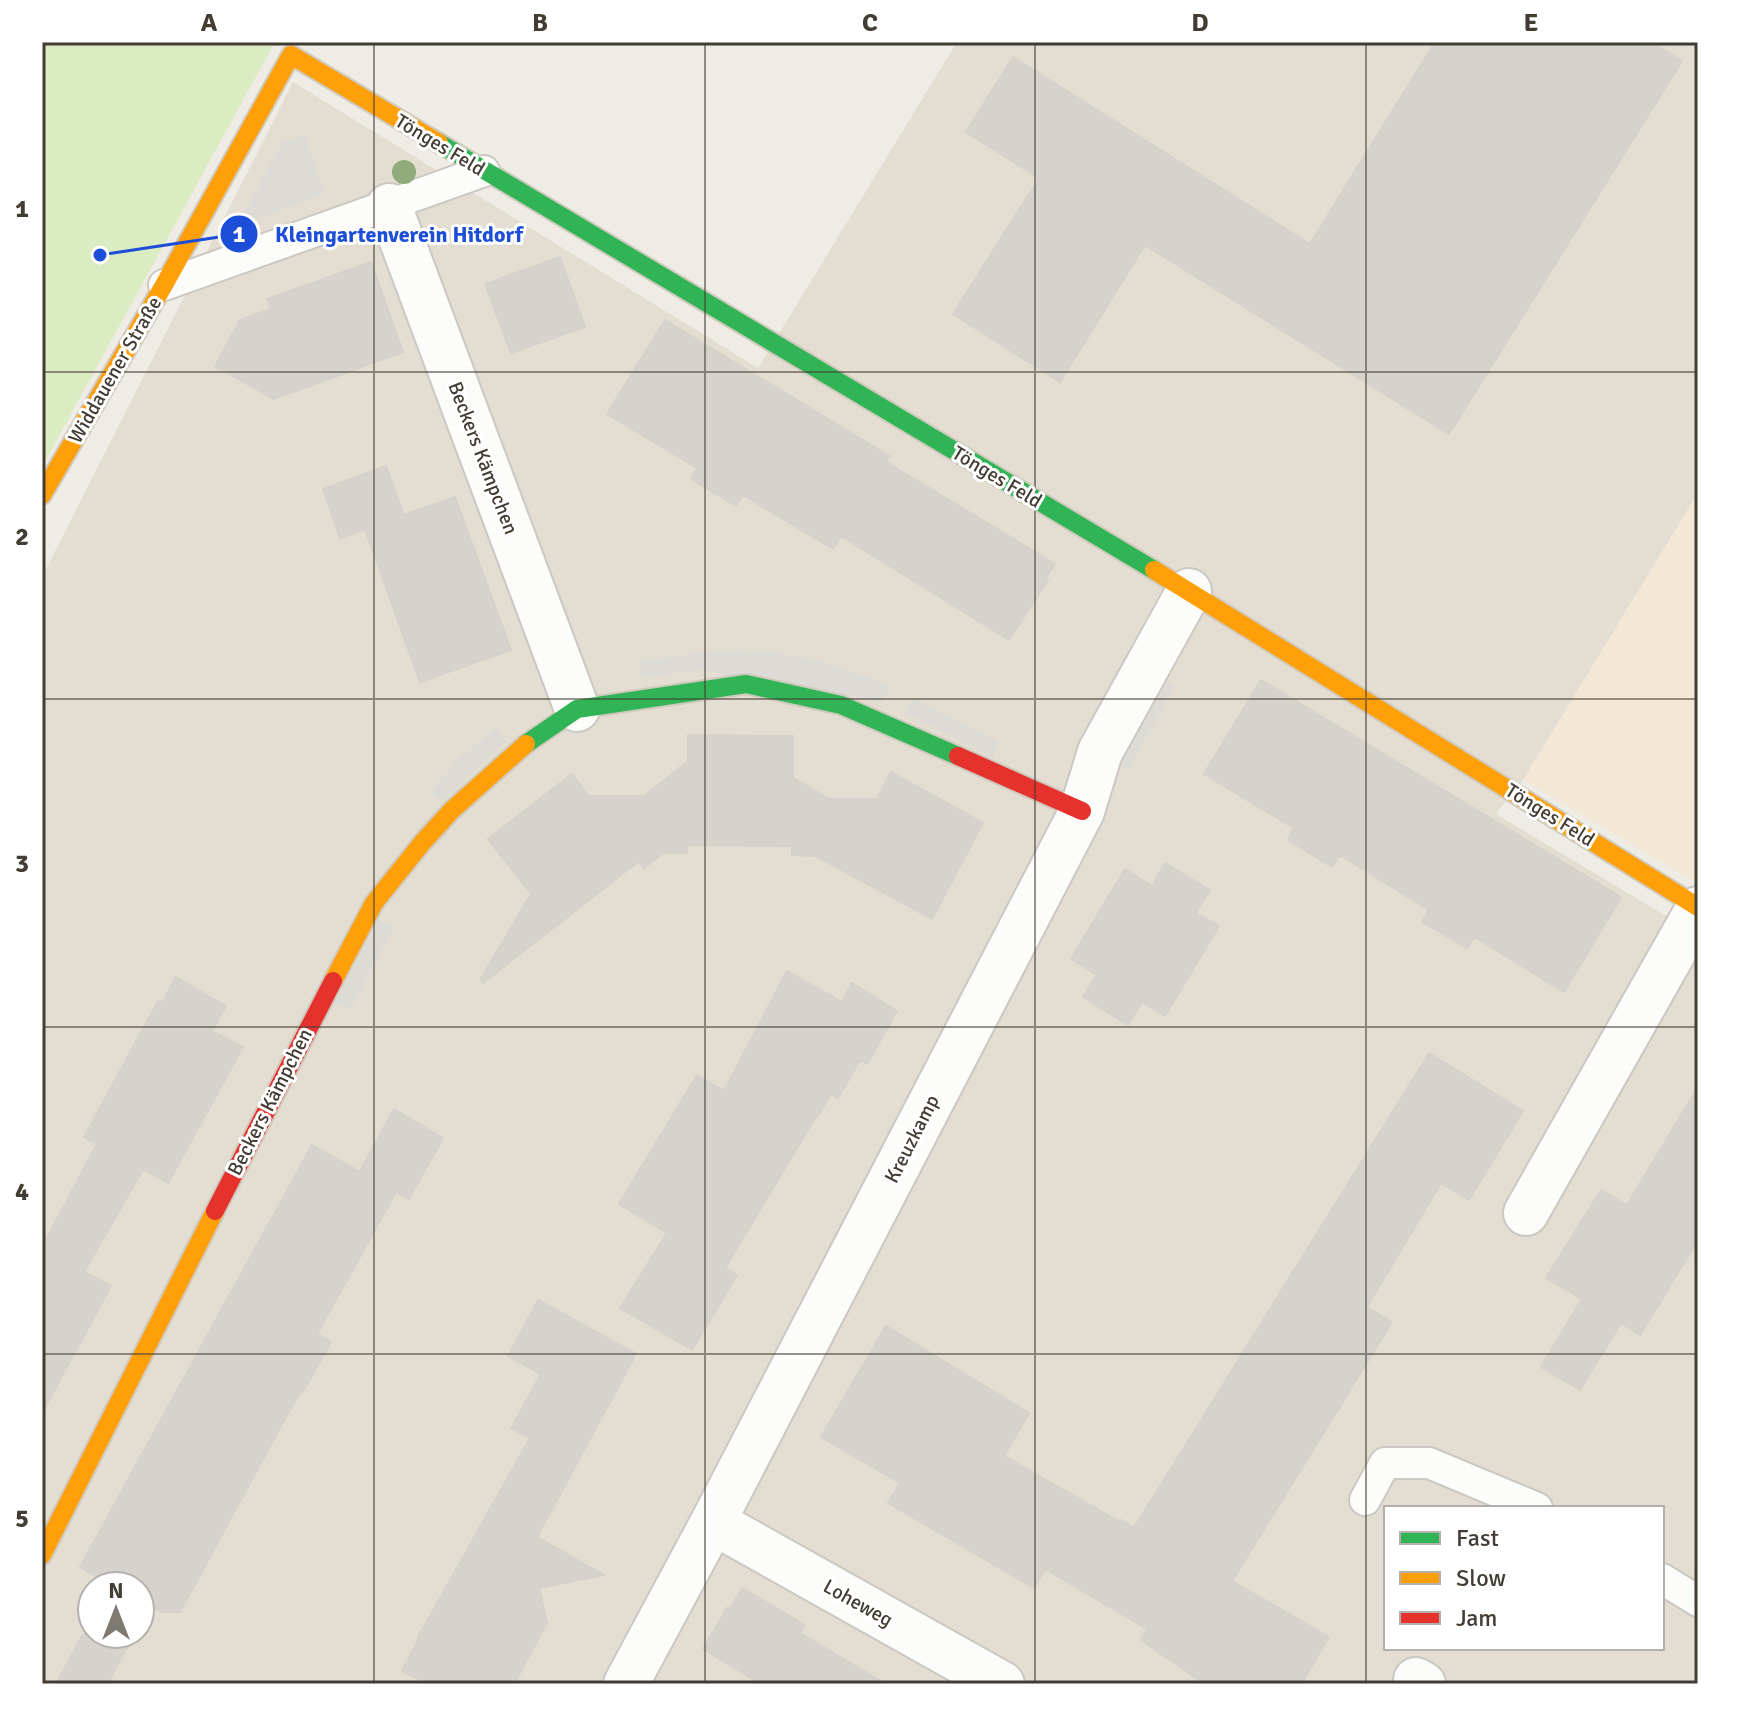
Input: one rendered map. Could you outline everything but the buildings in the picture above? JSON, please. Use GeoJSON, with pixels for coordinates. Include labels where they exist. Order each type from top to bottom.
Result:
{"type":"FeatureCollection","features":[{"type":"Feature","properties":{"kind":"street","name":"Tönges Feld"},"geometry":{"type":"LineString","coordinates":[[291,55],[1189,591],[1698,908],[1526,1213]]}},
{"type":"Feature","properties":{"kind":"street","name":"Widdauener Straße"},"geometry":{"type":"LineString","coordinates":[[42,495],[164,285],[291,55]]}},
{"type":"Feature","properties":{"kind":"street","name":"Beckers Kämpchen"},"geometry":{"type":"LineString","coordinates":[[389,206],[577,709]]}},
{"type":"Feature","properties":{"kind":"street","name":"Kreuzkamp"},"geometry":{"type":"LineString","coordinates":[[626,1684],[1082,811],[1100,752],[1189,591]]}},
{"type":"Feature","properties":{"kind":"street","name":"Beckers Kämpchen"},"geometry":{"type":"LineString","coordinates":[[42,1555],[173,1292],[374,903],[452,810],[526,744],[577,709],[746,684],[841,705],[1082,811]]}},
{"type":"Feature","properties":{"kind":"street","name":"Loheweg"},"geometry":{"type":"LineString","coordinates":[[713,1522],[1002,1684]]}},
{"type":"Feature","properties":{"kind":"lane","name":"Widdauener Straße"},"geometry":{"type":"LineString","coordinates":[[164,285],[484,171]]}},
{"type":"Feature","properties":{"kind":"lane"},"geometry":{"type":"LineString","coordinates":[[1365,1500],[1385,1463],[1429,1463],[1532,1506]]}},
{"type":"Feature","properties":{"kind":"lane"},"geometry":{"type":"LineString","coordinates":[[1664,1580],[1698,1601]]}},
{"type":"Feature","properties":{"kind":"shaded area"},"geometry":{"type":"Polygon","coordinates":[[[957,42],[1698,42],[1698,493],[1523,780],[1496,814],[1698,935],[1698,1684],[42,1684],[42,577],[293,82],[758,368],[957,42]]]}},
{"type":"Feature","properties":{"kind":"shaded area"},"geometry":{"type":"Polygon","coordinates":[[[304,135],[324,194],[238,226],[282,143],[304,135]]]}},
{"type":"Feature","properties":{"kind":"shaded area"},"geometry":{"type":"Polygon","coordinates":[[[1698,493],[1698,884],[1523,780],[1698,493]]]}},
{"type":"Feature","properties":{"kind":"shaded area"},"geometry":{"type":"Polygon","coordinates":[[[737,651],[810,659],[891,686],[883,702],[699,670],[642,677],[639,661],[737,651]]]}},
{"type":"Feature","properties":{"kind":"shaded area"},"geometry":{"type":"Polygon","coordinates":[[[1160,678],[1174,686],[1129,769],[1115,761],[1160,678]]]}},
{"type":"Feature","properties":{"kind":"shaded area"},"geometry":{"type":"Polygon","coordinates":[[[914,698],[999,742],[992,757],[906,713],[914,698]]]}},
{"type":"Feature","properties":{"kind":"shaded area"},"geometry":{"type":"Polygon","coordinates":[[[495,728],[506,741],[441,801],[430,792],[460,758],[495,728]]]}},
{"type":"Feature","properties":{"kind":"shaded area"},"geometry":{"type":"Polygon","coordinates":[[[379,920],[394,927],[350,1010],[335,1003],[379,920]]]}},
{"type":"Feature","properties":{"kind":"green space"},"geometry":{"type":"Polygon","coordinates":[[[42,42],[275,42],[42,467],[42,42]]]}},
{"type":"Feature","properties":{"kind":"traffic: fast"},"geometry":{"type":"LineString","coordinates":[[439,143],[1154,570]]}},
{"type":"Feature","properties":{"kind":"traffic: fast"},"geometry":{"type":"LineString","coordinates":[[526,744],[577,709],[746,684],[841,705],[958,756]]}},
{"type":"Feature","properties":{"kind":"traffic: slow"},"geometry":{"type":"LineString","coordinates":[[42,495],[164,285],[291,55],[439,143]]}},
{"type":"Feature","properties":{"kind":"traffic: slow"},"geometry":{"type":"LineString","coordinates":[[1154,570],[1698,907]]}},
{"type":"Feature","properties":{"kind":"traffic: slow"},"geometry":{"type":"LineString","coordinates":[[333,981],[374,903],[422,843],[452,810],[526,744]]}},
{"type":"Feature","properties":{"kind":"traffic: slow"},"geometry":{"type":"LineString","coordinates":[[42,1555],[215,1211]]}},
{"type":"Feature","properties":{"kind":"traffic: jam"},"geometry":{"type":"LineString","coordinates":[[958,756],[1082,811]]}},
{"type":"Feature","properties":{"kind":"traffic: jam"},"geometry":{"type":"LineString","coordinates":[[215,1211],[333,981]]}},
{"type":"Feature","properties":{"kind":"place","name":"Kleingartenverein Hitdorf"},"geometry":{"type":"Point","coordinates":[100,255]}}]}
